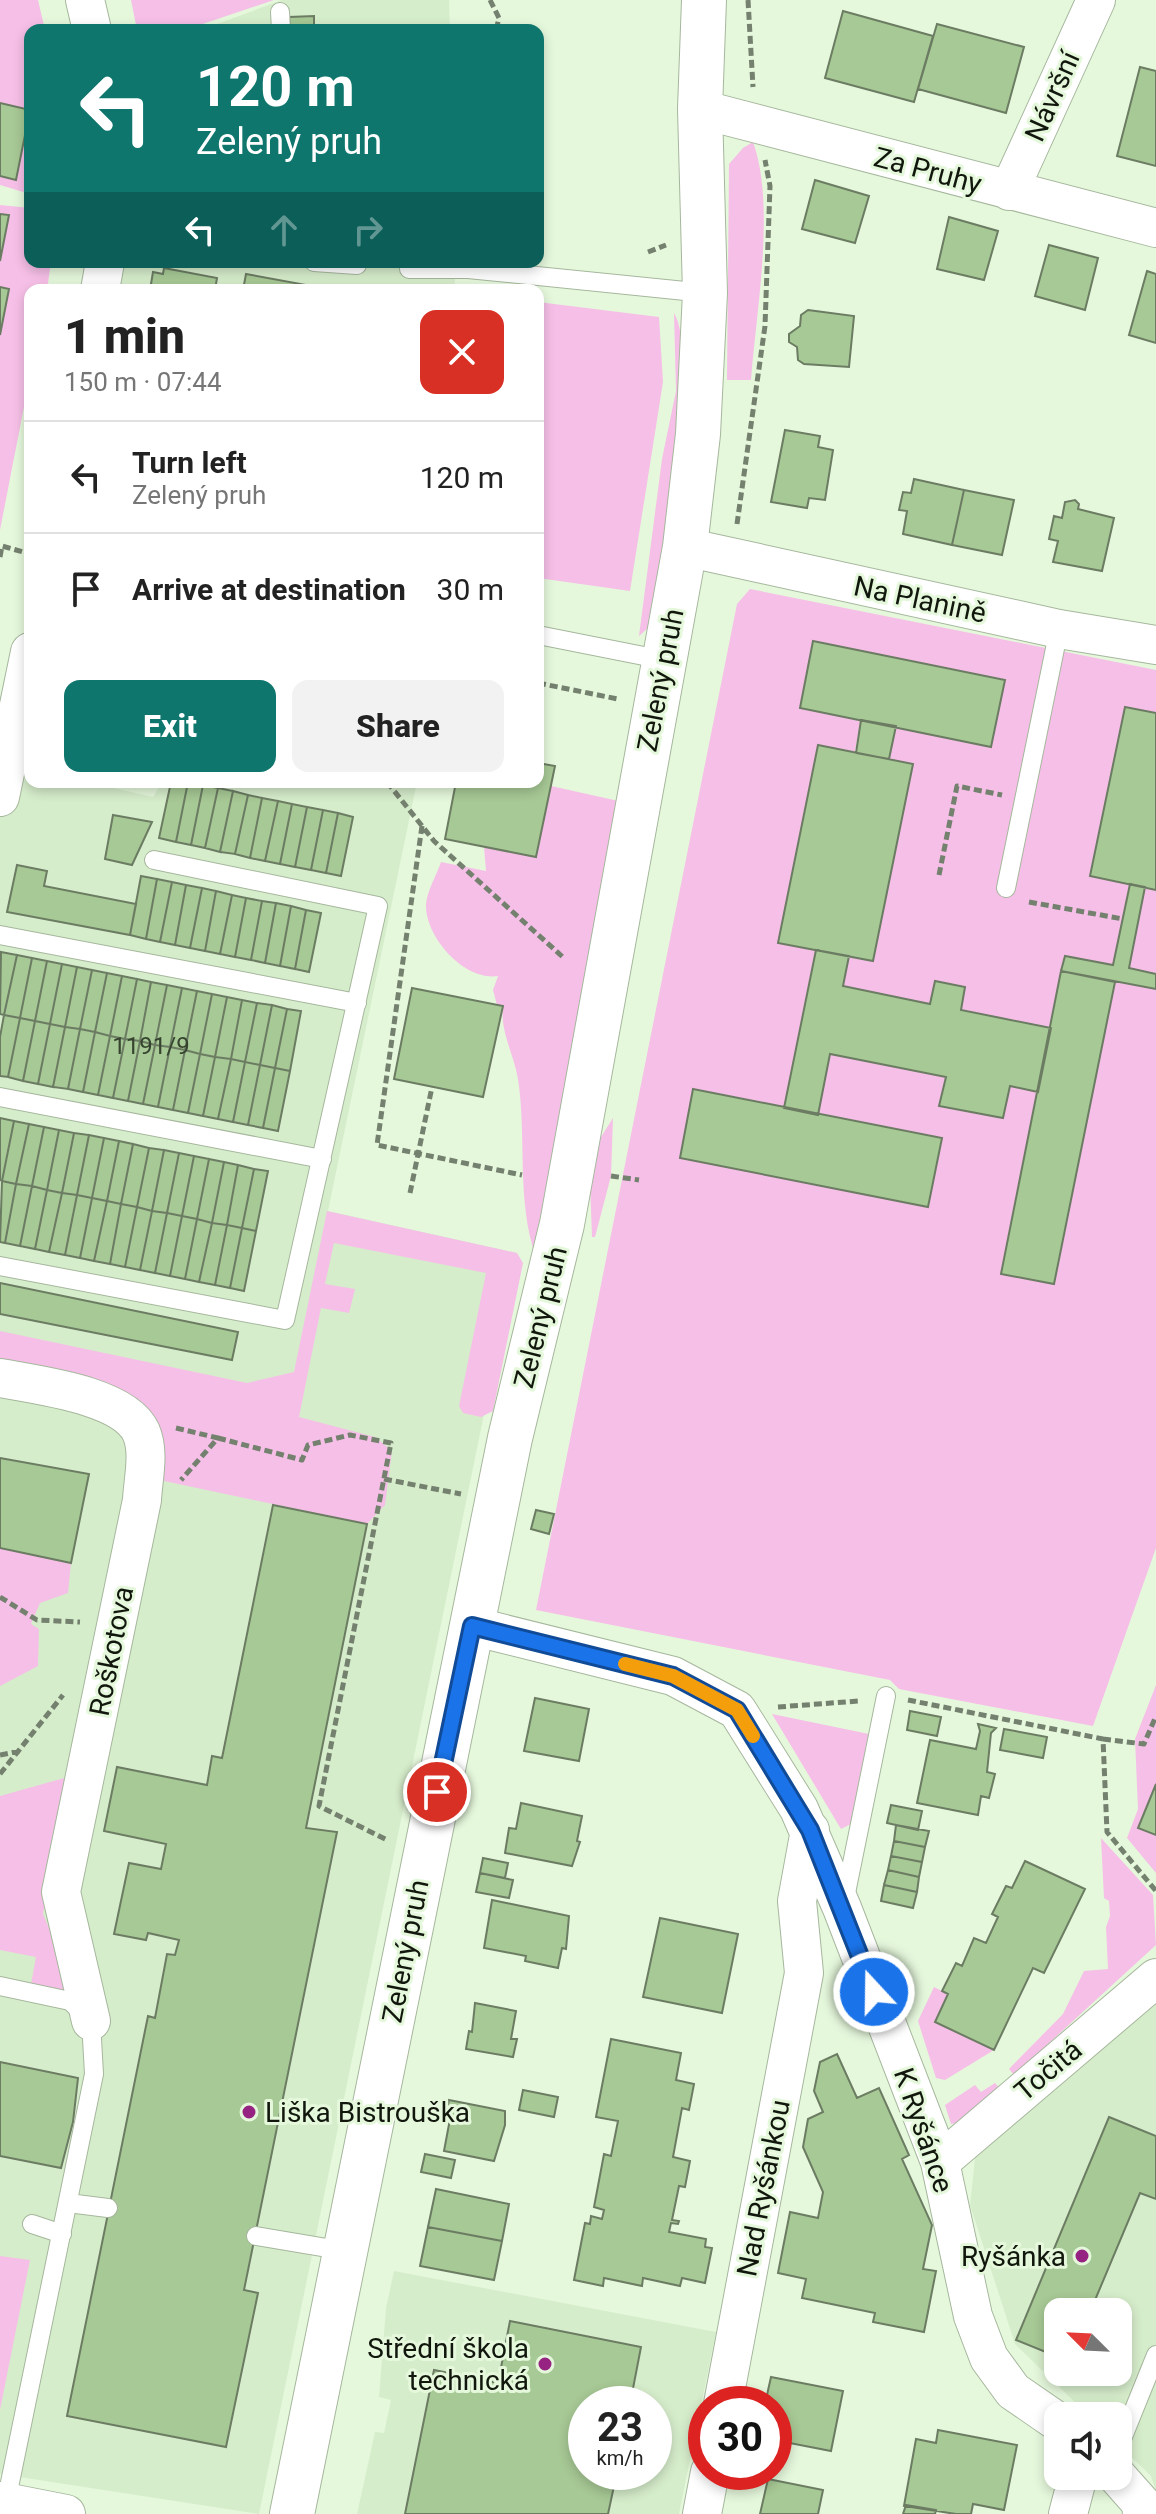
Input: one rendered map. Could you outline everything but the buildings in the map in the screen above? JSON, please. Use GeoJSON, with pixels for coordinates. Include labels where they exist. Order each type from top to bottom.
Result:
{"type":"FeatureCollection","features":[{"type":"Feature","properties":{"kind":"street"},"geometry":{"type":"LineString","coordinates":[[85,0],[91,24]]}},
{"type":"Feature","properties":{"kind":"street","name":"Zelený pruh"},"geometry":{"type":"LineString","coordinates":[[292,2514],[510,1438],[562,1224],[685,547],[698,434],[705,293],[700,109],[704,0]]}},
{"type":"Feature","properties":{"kind":"street","name":"Návršní"},"geometry":{"type":"LineString","coordinates":[[1009,191],[1096,0]]}},
{"type":"Feature","properties":{"kind":"street","name":"Za Pruhy"},"geometry":{"type":"LineString","coordinates":[[700,109],[1156,228]]}},
{"type":"Feature","properties":{"kind":"street","name":"Na Planině"},"geometry":{"type":"LineString","coordinates":[[685,547],[1059,629],[1156,645]]}},
{"type":"Feature","properties":{"kind":"street"},"geometry":{"type":"LineString","coordinates":[[0,797],[24,681]]}},
{"type":"Feature","properties":{"kind":"street","name":"Roškotova"},"geometry":{"type":"LineString","coordinates":[[0,1378],[81,1394],[129,1416],[141,1431],[145,1447],[142,1500],[61,1892],[91,2021]]}},
{"type":"Feature","properties":{"kind":"street"},"geometry":{"type":"LineString","coordinates":[[472,1626],[673,1676],[737,1710]]}},
{"type":"Feature","properties":{"kind":"street","name":"K Ryšánce"},"geometry":{"type":"LineString","coordinates":[[737,1710],[810,1830],[847,1922],[940,2162],[973,2316],[989,2358],[1013,2391],[1044,2412]]}},
{"type":"Feature","properties":{"kind":"street","name":"Nad Ryšánkou"},"geometry":{"type":"LineString","coordinates":[[726,2386],[804,1973],[797,1901],[810,1830]]}},
{"type":"Feature","properties":{"kind":"street"},"geometry":{"type":"LineString","coordinates":[[804,1973],[847,1922]]}},
{"type":"Feature","properties":{"kind":"street","name":"Točitá"},"geometry":{"type":"LineString","coordinates":[[940,2162],[1156,1978]]}},
{"type":"Feature","properties":{"kind":"street"},"geometry":{"type":"LineString","coordinates":[[702,2514],[707,2490]]}},
{"type":"Feature","properties":{"kind":"street"},"geometry":{"type":"LineString","coordinates":[[1068,2514],[1074,2490]]}},
{"type":"Feature","properties":{"kind":"street"},"geometry":{"type":"LineString","coordinates":[[1129,2490],[1141,2503],[1142,2514]]}},
{"type":"Feature","properties":{"kind":"street"},"geometry":{"type":"LineString","coordinates":[[3,2501],[52,2513]]}},
{"type":"Feature","properties":{"kind":"lane"},"geometry":{"type":"LineString","coordinates":[[409,269],[468,269],[705,293]]}},
{"type":"Feature","properties":{"kind":"lane"},"geometry":{"type":"LineString","coordinates":[[1006,888],[1059,629]]}},
{"type":"Feature","properties":{"kind":"lane"},"geometry":{"type":"LineString","coordinates":[[544,636],[664,660]]}},
{"type":"Feature","properties":{"kind":"lane"},"geometry":{"type":"LineString","coordinates":[[0,1266],[285,1320],[378,906],[154,860]]}},
{"type":"Feature","properties":{"kind":"lane"},"geometry":{"type":"LineString","coordinates":[[0,935],[357,1003]]}},
{"type":"Feature","properties":{"kind":"lane"},"geometry":{"type":"LineString","coordinates":[[0,1097],[322,1159]]}},
{"type":"Feature","properties":{"kind":"lane"},"geometry":{"type":"LineString","coordinates":[[847,1922],[886,1696]]}},
{"type":"Feature","properties":{"kind":"lane"},"geometry":{"type":"LineString","coordinates":[[0,1986],[70,2001],[91,2021],[94,2074],[3,2501]]}},
{"type":"Feature","properties":{"kind":"lane"},"geometry":{"type":"LineString","coordinates":[[68,2203],[108,2208]]}},
{"type":"Feature","properties":{"kind":"lane"},"geometry":{"type":"LineString","coordinates":[[32,2224],[62,2234]]}},
{"type":"Feature","properties":{"kind":"lane"},"geometry":{"type":"LineString","coordinates":[[256,2236],[345,2251]]}},
{"type":"Feature","properties":{"kind":"lane"},"geometry":{"type":"LineString","coordinates":[[1132,2414],[1156,2355]]}},
{"type":"Feature","properties":{"kind":"path"},"geometry":{"type":"LineString","coordinates":[[490,0],[499,18],[498,24]]}},
{"type":"Feature","properties":{"kind":"path"},"geometry":{"type":"LineString","coordinates":[[648,252],[670,244]]}},
{"type":"Feature","properties":{"kind":"path"},"geometry":{"type":"LineString","coordinates":[[0,557],[2,546],[24,552]]}},
{"type":"Feature","properties":{"kind":"path"},"geometry":{"type":"LineString","coordinates":[[544,684],[618,699]]}},
{"type":"Feature","properties":{"kind":"path"},"geometry":{"type":"LineString","coordinates":[[939,875],[957,786],[1023,798]]}},
{"type":"Feature","properties":{"kind":"path"},"geometry":{"type":"LineString","coordinates":[[392,788],[434,841],[565,959]]}},
{"type":"Feature","properties":{"kind":"path"},"geometry":{"type":"LineString","coordinates":[[422,826],[377,1145],[522,1175]]}},
{"type":"Feature","properties":{"kind":"path"},"geometry":{"type":"LineString","coordinates":[[1029,902],[1123,919]]}},
{"type":"Feature","properties":{"kind":"path"},"geometry":{"type":"LineString","coordinates":[[410,1193],[432,1087]]}},
{"type":"Feature","properties":{"kind":"path"},"geometry":{"type":"LineString","coordinates":[[611,1176],[639,1180]]}},
{"type":"Feature","properties":{"kind":"path"},"geometry":{"type":"LineString","coordinates":[[218,1438],[302,1460],[308,1445],[350,1435],[391,1443],[319,1806],[387,1840]]}},
{"type":"Feature","properties":{"kind":"path"},"geometry":{"type":"LineString","coordinates":[[384,1479],[456,1493]]}},
{"type":"Feature","properties":{"kind":"path"},"geometry":{"type":"LineString","coordinates":[[0,1597],[37,1620],[117,1624]]}},
{"type":"Feature","properties":{"kind":"path"},"geometry":{"type":"LineString","coordinates":[[0,1774],[69,1687]]}},
{"type":"Feature","properties":{"kind":"path"},"geometry":{"type":"LineString","coordinates":[[737,1710],[871,1700],[886,1696],[1103,1739],[1144,1744],[1156,1716]]}},
{"type":"Feature","properties":{"kind":"path"},"geometry":{"type":"LineString","coordinates":[[1103,1739],[1107,1832],[1156,1891]]}},
{"type":"Feature","properties":{"kind":"path"},"geometry":{"type":"LineString","coordinates":[[0,1755],[21,1751]]}},
{"type":"Feature","properties":{"kind":"shaded area"},"geometry":{"type":"Polygon","coordinates":[[[0,0],[38,0],[44,24],[24,24],[24,109],[0,103],[0,0]]]}},
{"type":"Feature","properties":{"kind":"shaded area"},"geometry":{"type":"Polygon","coordinates":[[[131,0],[274,0],[203,24],[136,24],[131,0]]]}},
{"type":"Feature","properties":{"kind":"shaded area"},"geometry":{"type":"Polygon","coordinates":[[[282,0],[449,0],[450,24],[217,24],[282,0]]]}},
{"type":"Feature","properties":{"kind":"shaded area"},"geometry":{"type":"Polygon","coordinates":[[[24,140],[24,192],[0,185],[0,176],[16,179],[24,140]]]}},
{"type":"Feature","properties":{"kind":"shaded area"},"geometry":{"type":"Polygon","coordinates":[[[753,142],[760,168],[764,227],[751,380],[727,380],[729,164],[753,142]]]}},
{"type":"Feature","properties":{"kind":"shaded area"},"geometry":{"type":"Polygon","coordinates":[[[0,205],[24,207],[24,268],[50,268],[48,284],[24,284],[24,407],[0,530],[0,335],[9,290],[0,287],[0,261],[9,216],[0,214],[0,205]]]}},
{"type":"Feature","properties":{"kind":"shaded area"},"geometry":{"type":"Polygon","coordinates":[[[117,268],[456,268],[455,284],[114,284],[117,268]]]}},
{"type":"Feature","properties":{"kind":"shaded area"},"geometry":{"type":"Polygon","coordinates":[[[544,303],[659,317],[663,382],[630,591],[544,579],[544,303]]]}},
{"type":"Feature","properties":{"kind":"shaded area"},"geometry":{"type":"Polygon","coordinates":[[[674,313],[681,336],[683,370],[676,459],[653,615],[648,628],[639,636],[662,459],[676,391],[674,313]]]}},
{"type":"Feature","properties":{"kind":"shaded area"},"geometry":{"type":"Polygon","coordinates":[[[750,589],[1156,670],[1156,713],[1125,708],[1090,875],[1130,884],[1113,965],[1065,957],[1051,1028],[961,1010],[965,987],[935,981],[930,1004],[843,986],[849,956],[873,961],[913,764],[889,759],[896,726],[991,747],[1005,680],[813,641],[800,708],[861,720],[784,1108],[680,1158],[927,1207],[941,1139],[818,1115],[830,1054],[946,1077],[940,1106],[1003,1118],[1010,1086],[1038,1092],[1001,1273],[1054,1284],[1115,982],[1156,989],[1156,1548],[1093,1726],[899,1689],[890,1680],[536,1610],[737,604],[750,589]]]}},
{"type":"Feature","properties":{"kind":"shaded area"},"geometry":{"type":"Polygon","coordinates":[[[0,762],[24,768],[24,788],[114,788],[153,797],[158,788],[416,788],[328,1211],[517,1253],[259,2514],[0,2474],[0,762]]]}},
{"type":"Feature","properties":{"kind":"shaded area"},"geometry":{"type":"Polygon","coordinates":[[[551,786],[623,802],[536,1257],[526,1213],[518,1079],[504,1025],[503,1007],[497,1005],[493,990],[498,976],[472,972],[449,954],[432,930],[426,904],[441,862],[486,871],[484,847],[536,857],[551,786]]]}},
{"type":"Feature","properties":{"kind":"shaded area"},"geometry":{"type":"Polygon","coordinates":[[[1145,887],[1156,890],[1156,974],[1129,968],[1145,887]]]}},
{"type":"Feature","properties":{"kind":"shaded area"},"geometry":{"type":"Polygon","coordinates":[[[613,1118],[611,1176],[595,1237],[592,1237],[589,1156],[613,1118]]]}},
{"type":"Feature","properties":{"kind":"shaded area"},"geometry":{"type":"Polygon","coordinates":[[[327,1211],[517,1253],[523,1263],[493,1411],[481,1417],[463,1413],[459,1406],[486,1273],[334,1243],[325,1284],[355,1289],[349,1313],[321,1308],[299,1417],[375,1437],[392,1451],[385,1505],[367,1524],[164,1481],[148,1417],[134,1398],[119,1389],[78,1377],[0,1364],[0,1331],[247,1383],[294,1372],[327,1211]]]}},
{"type":"Feature","properties":{"kind":"shaded area"},"geometry":{"type":"Polygon","coordinates":[[[0,1548],[71,1563],[68,1593],[40,1603],[31,1624],[39,1629],[38,1666],[0,1686],[0,1548]]]}},
{"type":"Feature","properties":{"kind":"shaded area"},"geometry":{"type":"Polygon","coordinates":[[[1156,1685],[1156,1784],[1139,1828],[1156,1835],[1156,1873],[1127,1838],[1138,1809],[1135,1739],[1156,1685]]]}},
{"type":"Feature","properties":{"kind":"shaded area"},"geometry":{"type":"Polygon","coordinates":[[[772,1714],[869,1734],[865,1750],[873,1755],[863,1818],[841,1829],[772,1714]]]}},
{"type":"Feature","properties":{"kind":"shaded area"},"geometry":{"type":"Polygon","coordinates":[[[68,1777],[43,1914],[82,2006],[31,1984],[36,1957],[0,1950],[0,1796],[68,1777]]]}},
{"type":"Feature","properties":{"kind":"shaded area"},"geometry":{"type":"Polygon","coordinates":[[[1101,1838],[1153,1895],[1156,1945],[1014,2075],[1009,2069],[1063,2014],[1084,1971],[1108,1969],[1106,1927],[1110,1916],[1109,1901],[1104,1898],[1101,1838]]]}},
{"type":"Feature","properties":{"kind":"shaded area"},"geometry":{"type":"Polygon","coordinates":[[[934,1987],[948,1994],[935,2022],[994,2050],[945,2080],[936,2078],[918,2021],[934,1987]]]}},
{"type":"Feature","properties":{"kind":"shaded area"},"geometry":{"type":"Polygon","coordinates":[[[1156,1997],[1156,2491],[1151,2476],[1132,2458],[1132,2402],[1075,2402],[1058,2386],[1132,2386],[1132,2298],[1044,2298],[1044,2372],[1015,2344],[970,2205],[975,2158],[1156,1997]]]}},
{"type":"Feature","properties":{"kind":"shaded area"},"geometry":{"type":"Polygon","coordinates":[[[995,2083],[1002,2091],[965,2122],[951,2124],[945,2105],[975,2085],[981,2092],[995,2083]]]}},
{"type":"Feature","properties":{"kind":"shaded area"},"geometry":{"type":"Polygon","coordinates":[[[0,2256],[30,2260],[0,2410],[0,2256]]]}},
{"type":"Feature","properties":{"kind":"shaded area","name":"Střední škola technická"},"geometry":{"type":"Polygon","coordinates":[[[394,2271],[716,2332],[705,2386],[688,2386],[688,2470],[679,2514],[357,2514],[375,2432],[384,2433],[391,2400],[379,2397],[386,2308],[394,2271]]]}},
{"type":"Feature","properties":{"kind":"slow traffic"},"geometry":{"type":"LineString","coordinates":[[625,1664],[673,1676],[737,1710],[753,1736]]}},
{"type":"Feature","properties":{"kind":"place","name":"Liška Bistrouška"},"geometry":{"type":"Point","coordinates":[249,2112]}},
{"type":"Feature","properties":{"kind":"place","name":"Ryšánka"},"geometry":{"type":"Point","coordinates":[1082,2256]}},
{"type":"Feature","properties":{"kind":"place","name":"Střední škola technická"},"geometry":{"type":"Point","coordinates":[545,2364]}},
{"type":"Feature","properties":{"kind":"route"},"geometry":{"type":"LineString","coordinates":[[437,1792],[472,1626],[673,1676],[737,1710],[810,1830],[874,1992]]}}]}
